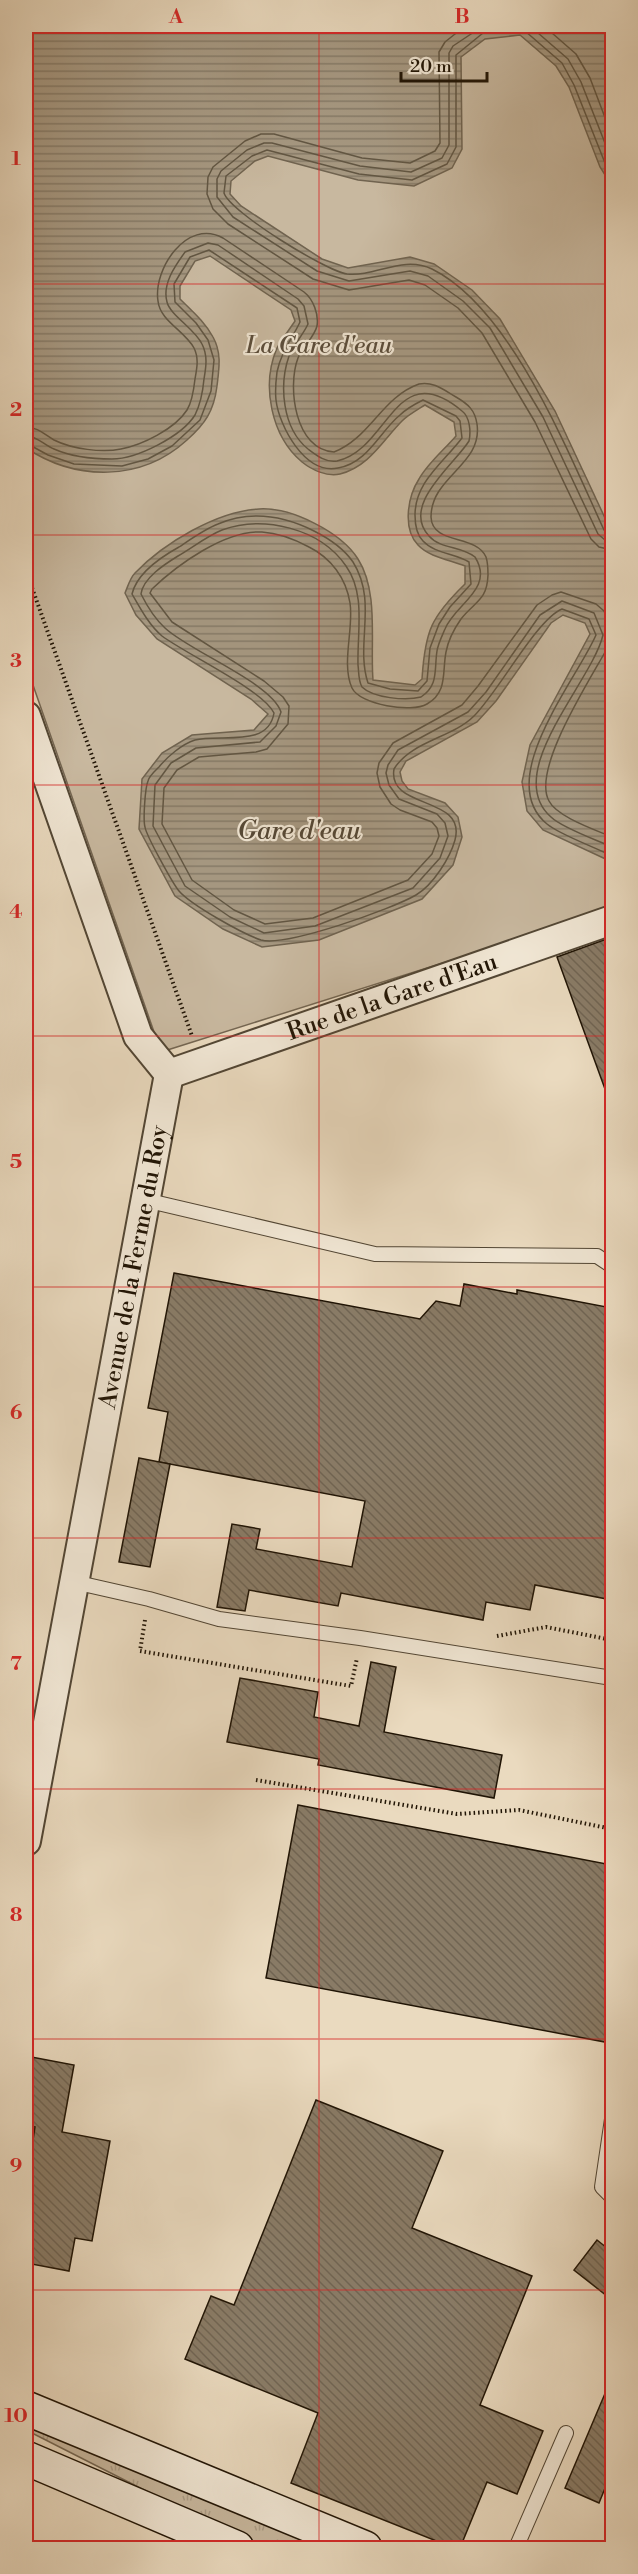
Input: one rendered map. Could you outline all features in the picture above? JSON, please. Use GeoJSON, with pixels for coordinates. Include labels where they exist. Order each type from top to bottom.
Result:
{"type":"FeatureCollection","features":[{"type":"Feature","properties":{"kind":"main road"},"geometry":{"type":"LineString","coordinates":[[26,2408],[365,2548]]}},
{"type":"Feature","properties":{"kind":"main road"},"geometry":{"type":"LineString","coordinates":[[26,2458],[237,2548]]}},
{"type":"Feature","properties":{"kind":"street"},"geometry":{"type":"LineString","coordinates":[[26,716],[138,1036],[169,1074]]}},
{"type":"Feature","properties":{"kind":"street","name":"Rue de la Gare d'Eau"},"geometry":{"type":"LineString","coordinates":[[169,1074],[612,920]]}},
{"type":"Feature","properties":{"kind":"street","name":"Avenue de la Ferme du Roy"},"geometry":{"type":"LineString","coordinates":[[26,1841],[169,1074]]}},
{"type":"Feature","properties":{"kind":"lane"},"geometry":{"type":"LineString","coordinates":[[145,1200],[375,1254],[597,1256],[612,1266]]}},
{"type":"Feature","properties":{"kind":"lane"},"geometry":{"type":"LineString","coordinates":[[74,1582],[149,1599],[219,1619],[372,1640],[612,1678]]}},
{"type":"Feature","properties":{"kind":"lane"},"geometry":{"type":"LineString","coordinates":[[612,2119],[602,2187],[612,2197]]}},
{"type":"Feature","properties":{"kind":"lane"},"geometry":{"type":"LineString","coordinates":[[516,2548],[566,2433]]}},
{"type":"Feature","properties":{"kind":"path"},"geometry":{"type":"LineString","coordinates":[[26,571],[201,1062]]}},
{"type":"Feature","properties":{"kind":"path"},"geometry":{"type":"LineString","coordinates":[[256,1780],[457,1814],[519,1810],[612,1829]]}},
{"type":"Feature","properties":{"kind":"green space","name":"La Gare d'eau"},"geometry":{"type":"Polygon","coordinates":[[[26,26],[612,26],[612,907],[528,936],[161,1052],[26,665],[26,26]]]}},
{"type":"Feature","properties":{"kind":"green space"},"geometry":{"type":"Polygon","coordinates":[[[26,2424],[327,2548],[269,2548],[219,2528],[26,2430],[26,2424]]]}},
{"type":"Feature","properties":{"kind":"water","name":"Gare d'eau"},"geometry":{"type":"Polygon","coordinates":[[[26,26],[612,26],[612,186],[600,167],[569,87],[556,66],[520,35],[485,39],[461,57],[462,149],[452,168],[414,186],[358,180],[268,156],[255,161],[231,181],[230,194],[241,206],[322,259],[348,268],[410,257],[434,264],[472,290],[500,319],[555,411],[612,533],[612,862],[543,830],[527,811],[522,782],[530,745],[590,634],[585,623],[563,615],[551,623],[496,701],[477,722],[406,761],[400,772],[402,781],[408,789],[445,803],[458,817],[462,837],[453,865],[422,899],[319,940],[262,947],[223,929],[175,896],[139,829],[142,779],[162,753],[192,735],[254,730],[268,714],[251,699],[157,639],[136,615],[125,593],[132,577],[147,562],[176,540],[209,522],[243,511],[259,509],[272,509],[300,517],[328,531],[340,540],[358,559],[365,572],[371,602],[373,680],[415,685],[422,679],[425,649],[432,626],[444,606],[465,584],[465,566],[423,549],[413,538],[408,521],[415,486],[427,468],[456,436],[454,422],[425,405],[404,419],[375,452],[350,470],[330,475],[306,465],[291,451],[276,424],[270,393],[272,362],[277,348],[295,321],[291,310],[210,256],[195,261],[180,286],[180,299],[210,332],[219,355],[214,403],[204,422],[193,434],[169,454],[149,464],[129,470],[108,472],[66,467],[26,448],[26,26]]]}},
{"type":"Feature","properties":{"kind":"building"},"geometry":{"type":"Polygon","coordinates":[[[612,937],[612,1100],[609,1100],[557,957],[612,937]]]}},
{"type":"Feature","properties":{"kind":"building"},"geometry":{"type":"Polygon","coordinates":[[[174,1273],[420,1319],[436,1301],[460,1306],[464,1284],[517,1294],[517,1290],[612,1308],[612,1600],[535,1585],[530,1610],[486,1602],[483,1620],[341,1593],[338,1606],[249,1590],[245,1611],[217,1607],[232,1524],[260,1529],[256,1549],[352,1567],[365,1501],[159,1462],[168,1412],[148,1408],[174,1273]]]}},
{"type":"Feature","properties":{"kind":"building"},"geometry":{"type":"Polygon","coordinates":[[[139,1458],[170,1464],[150,1567],[119,1562],[139,1458]]]}},
{"type":"Feature","properties":{"kind":"building"},"geometry":{"type":"Polygon","coordinates":[[[371,1662],[396,1667],[384,1732],[502,1755],[494,1798],[318,1765],[319,1759],[227,1742],[240,1678],[318,1692],[314,1717],[359,1726],[371,1662]]]}},
{"type":"Feature","properties":{"kind":"building"},"geometry":{"type":"Polygon","coordinates":[[[298,1805],[612,1865],[612,2003],[605,2042],[266,1978],[298,1805]]]}},
{"type":"Feature","properties":{"kind":"building"},"geometry":{"type":"Polygon","coordinates":[[[26,2056],[74,2065],[62,2132],[110,2141],[92,2241],[75,2238],[69,2271],[26,2263],[26,2187],[35,2127],[26,2126],[26,2056]]]}},
{"type":"Feature","properties":{"kind":"building"},"geometry":{"type":"Polygon","coordinates":[[[316,2100],[443,2151],[412,2228],[532,2276],[480,2405],[543,2431],[517,2494],[487,2482],[460,2548],[454,2548],[291,2483],[318,2413],[185,2359],[211,2296],[234,2305],[316,2100]]]}},
{"type":"Feature","properties":{"kind":"building"},"geometry":{"type":"Polygon","coordinates":[[[597,2240],[612,2252],[612,2300],[574,2270],[597,2240]]]}},
{"type":"Feature","properties":{"kind":"building"},"geometry":{"type":"Polygon","coordinates":[[[612,2377],[612,2471],[599,2503],[565,2488],[612,2377]]]}}]}
